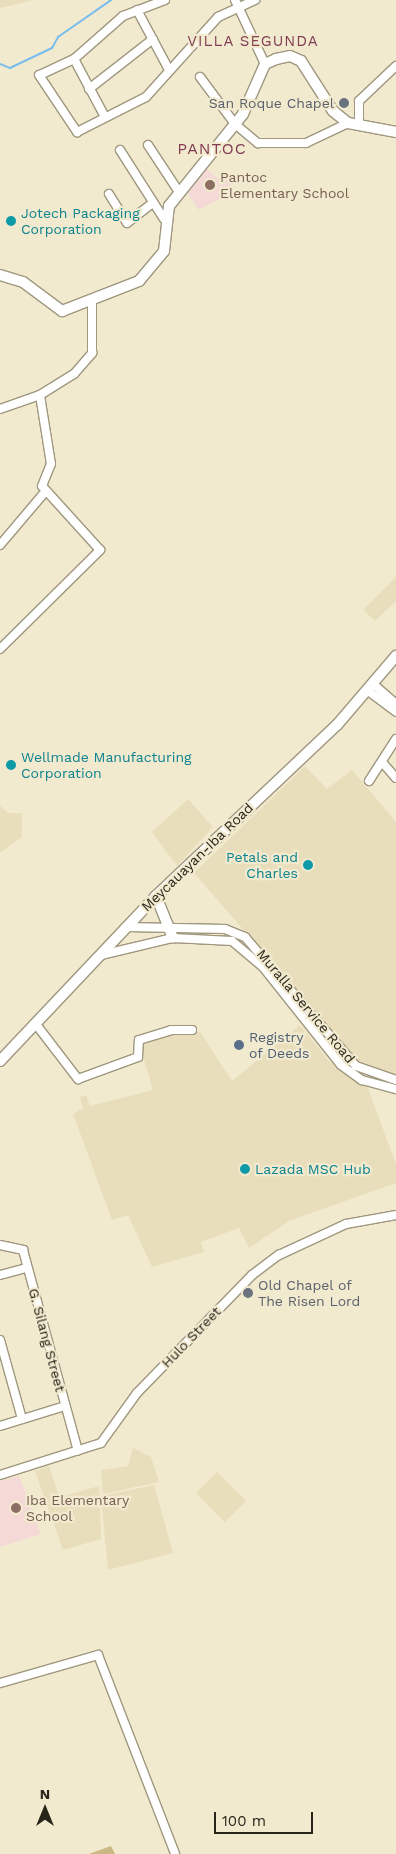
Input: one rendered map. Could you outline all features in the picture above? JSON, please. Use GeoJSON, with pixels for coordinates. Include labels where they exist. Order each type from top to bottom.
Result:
{"type":"FeatureCollection","features":[{"type":"Feature","properties":{"kind":"main road"},"geometry":{"type":"LineString","coordinates":[[0,275],[23,282],[58,311],[92,302],[131,285],[155,266],[167,241],[164,219],[179,192],[235,124],[265,64],[290,56],[301,60],[333,110],[348,123],[359,123],[396,132]]}},
{"type":"Feature","properties":{"kind":"main road","name":"Meycauayan-Iba Road"},"geometry":{"type":"LineString","coordinates":[[0,1061],[156,896],[336,725],[396,656]]}},
{"type":"Feature","properties":{"kind":"main road"},"geometry":{"type":"LineString","coordinates":[[156,896],[170,933]]}},
{"type":"Feature","properties":{"kind":"street"},"geometry":{"type":"LineString","coordinates":[[165,0],[124,16],[74,59],[39,75],[77,132],[146,96],[218,18],[236,2],[255,0]]}},
{"type":"Feature","properties":{"kind":"street"},"geometry":{"type":"LineString","coordinates":[[236,2],[265,64]]}},
{"type":"Feature","properties":{"kind":"street"},"geometry":{"type":"LineString","coordinates":[[137,10],[169,70]]}},
{"type":"Feature","properties":{"kind":"street"},"geometry":{"type":"LineString","coordinates":[[90,89],[153,39]]}},
{"type":"Feature","properties":{"kind":"street"},"geometry":{"type":"LineString","coordinates":[[74,59],[105,117]]}},
{"type":"Feature","properties":{"kind":"street"},"geometry":{"type":"LineString","coordinates":[[359,123],[359,101],[396,66]]}},
{"type":"Feature","properties":{"kind":"street"},"geometry":{"type":"LineString","coordinates":[[200,77],[235,124],[258,143],[274,146],[319,140],[348,123]]}},
{"type":"Feature","properties":{"kind":"street"},"geometry":{"type":"LineString","coordinates":[[148,145],[179,192]]}},
{"type":"Feature","properties":{"kind":"street"},"geometry":{"type":"LineString","coordinates":[[120,150],[151,204],[164,219]]}},
{"type":"Feature","properties":{"kind":"street"},"geometry":{"type":"LineString","coordinates":[[110,194],[127,223],[151,204]]}},
{"type":"Feature","properties":{"kind":"street"},"geometry":{"type":"LineString","coordinates":[[0,409],[40,395],[58,386],[88,361],[94,346],[92,302]]}},
{"type":"Feature","properties":{"kind":"street"},"geometry":{"type":"LineString","coordinates":[[0,649],[100,550],[45,492],[42,484],[51,464],[40,395]]}},
{"type":"Feature","properties":{"kind":"street"},"geometry":{"type":"LineString","coordinates":[[0,545],[45,492]]}},
{"type":"Feature","properties":{"kind":"street"},"geometry":{"type":"LineString","coordinates":[[370,687],[387,696],[396,704]]}},
{"type":"Feature","properties":{"kind":"street"},"geometry":{"type":"LineString","coordinates":[[370,687],[381,702],[396,712]]}},
{"type":"Feature","properties":{"kind":"street"},"geometry":{"type":"LineString","coordinates":[[381,702],[387,696]]}},
{"type":"Feature","properties":{"kind":"street"},"geometry":{"type":"LineString","coordinates":[[369,781],[396,738]]}},
{"type":"Feature","properties":{"kind":"street"},"geometry":{"type":"LineString","coordinates":[[382,762],[396,778]]}},
{"type":"Feature","properties":{"kind":"street","name":"Muralla Service Road"},"geometry":{"type":"LineString","coordinates":[[127,927],[222,939],[240,945],[341,1065],[362,1080],[396,1089]]}},
{"type":"Feature","properties":{"kind":"street","name":"Muralla Service Road"},"geometry":{"type":"LineString","coordinates":[[99,956],[170,933],[225,929],[245,937],[356,1066],[396,1080]]}},
{"type":"Feature","properties":{"kind":"street"},"geometry":{"type":"LineString","coordinates":[[35,1023],[78,1079],[138,1057],[139,1040],[171,1030],[192,1030]]}},
{"type":"Feature","properties":{"kind":"street","name":"Hulo Street"},"geometry":{"type":"LineString","coordinates":[[0,1476],[106,1440],[137,1393],[263,1266],[315,1236],[346,1224],[396,1215]]}},
{"type":"Feature","properties":{"kind":"street","name":"G. Silang Street"},"geometry":{"type":"LineString","coordinates":[[0,1244],[23,1250],[78,1451]]}},
{"type":"Feature","properties":{"kind":"street"},"geometry":{"type":"LineString","coordinates":[[0,1276],[27,1268]]}},
{"type":"Feature","properties":{"kind":"street"},"geometry":{"type":"LineString","coordinates":[[0,1340],[22,1419]]}},
{"type":"Feature","properties":{"kind":"street"},"geometry":{"type":"LineString","coordinates":[[0,1426],[65,1406]]}},
{"type":"Feature","properties":{"kind":"street"},"geometry":{"type":"LineString","coordinates":[[0,1683],[98,1655],[175,1854]]}},
{"type":"Feature","properties":{"kind":"shaded area"},"geometry":{"type":"Polygon","coordinates":[[[0,0],[34,0],[0,8],[0,0]]]}},
{"type":"Feature","properties":{"kind":"shaded area","name":"Pantoc Elementary School"},"geometry":{"type":"Polygon","coordinates":[[[205,168],[220,180],[227,176],[234,191],[199,210],[185,190],[205,168]]]}},
{"type":"Feature","properties":{"kind":"shaded area"},"geometry":{"type":"Polygon","coordinates":[[[396,577],[396,601],[375,621],[363,610],[396,577]]]}},
{"type":"Feature","properties":{"kind":"shaded area"},"geometry":{"type":"Polygon","coordinates":[[[305,766],[327,789],[352,770],[396,822],[396,1076],[358,1062],[194,873],[305,766]]]}},
{"type":"Feature","properties":{"kind":"shaded area"},"geometry":{"type":"Polygon","coordinates":[[[188,799],[213,827],[177,866],[152,832],[188,799]]]}},
{"type":"Feature","properties":{"kind":"shaded area"},"geometry":{"type":"Polygon","coordinates":[[[0,806],[8,813],[22,813],[22,837],[0,853],[0,806]]]}},
{"type":"Feature","properties":{"kind":"shaded area"},"geometry":{"type":"Polygon","coordinates":[[[300,1025],[329,1061],[368,1088],[396,1164],[396,1183],[289,1221],[249,1248],[239,1228],[201,1242],[204,1252],[152,1267],[128,1215],[112,1220],[73,1114],[83,1108],[80,1097],[86,1095],[90,1106],[153,1090],[139,1043],[172,1031],[200,1032],[232,1081],[300,1025]]]}},
{"type":"Feature","properties":{"kind":"shaded area"},"geometry":{"type":"Polygon","coordinates":[[[133,1448],[151,1457],[159,1482],[103,1494],[101,1470],[128,1466],[133,1448]]]}},
{"type":"Feature","properties":{"kind":"shaded area"},"geometry":{"type":"Polygon","coordinates":[[[49,1466],[59,1496],[50,1500],[99,1486],[101,1539],[63,1550],[35,1471],[49,1466]]]}},
{"type":"Feature","properties":{"kind":"shaded area"},"geometry":{"type":"Polygon","coordinates":[[[217,1472],[246,1501],[225,1522],[196,1493],[217,1472]]]}},
{"type":"Feature","properties":{"kind":"shaded area","name":"Iba Elementary School"},"geometry":{"type":"Polygon","coordinates":[[[19,1476],[41,1534],[0,1547],[0,1481],[19,1476]]]}},
{"type":"Feature","properties":{"kind":"shaded area"},"geometry":{"type":"Polygon","coordinates":[[[154,1485],[173,1553],[108,1570],[101,1496],[154,1485]]]}},
{"type":"Feature","properties":{"kind":"shaded area"},"geometry":{"type":"Polygon","coordinates":[[[111,1846],[115,1854],[89,1854],[111,1846]]]}},
{"type":"Feature","properties":{"kind":"waterway"},"geometry":{"type":"LineString","coordinates":[[0,64],[10,68],[52,48],[58,37],[111,0]]}},
{"type":"Feature","properties":{"kind":"place","name":"San Roque Chapel"},"geometry":{"type":"Point","coordinates":[344,103]}},
{"type":"Feature","properties":{"kind":"place","name":"Pantoc Elementary School"},"geometry":{"type":"Point","coordinates":[210,185]}},
{"type":"Feature","properties":{"kind":"place","name":"Jotech Packaging Corporation"},"geometry":{"type":"Point","coordinates":[11,221]}},
{"type":"Feature","properties":{"kind":"place","name":"Wellmade Manufacturing Corporation"},"geometry":{"type":"Point","coordinates":[11,765]}},
{"type":"Feature","properties":{"kind":"place","name":"Petals and Charles"},"geometry":{"type":"Point","coordinates":[308,865]}},
{"type":"Feature","properties":{"kind":"place","name":"Registry of Deeds"},"geometry":{"type":"Point","coordinates":[239,1045]}},
{"type":"Feature","properties":{"kind":"place","name":"Lazada MSC Hub"},"geometry":{"type":"Point","coordinates":[245,1169]}},
{"type":"Feature","properties":{"kind":"place","name":"Old Chapel of The Risen Lord"},"geometry":{"type":"Point","coordinates":[248,1293]}},
{"type":"Feature","properties":{"kind":"place","name":"Iba Elementary School"},"geometry":{"type":"Point","coordinates":[16,1508]}},
{"type":"Feature","properties":{"kind":"district","name":"VILLA SEGUNDA"},"geometry":{"type":"Point","coordinates":[253,42]}},
{"type":"Feature","properties":{"kind":"district","name":"PANTOC"},"geometry":{"type":"Point","coordinates":[212,149]}}]}
